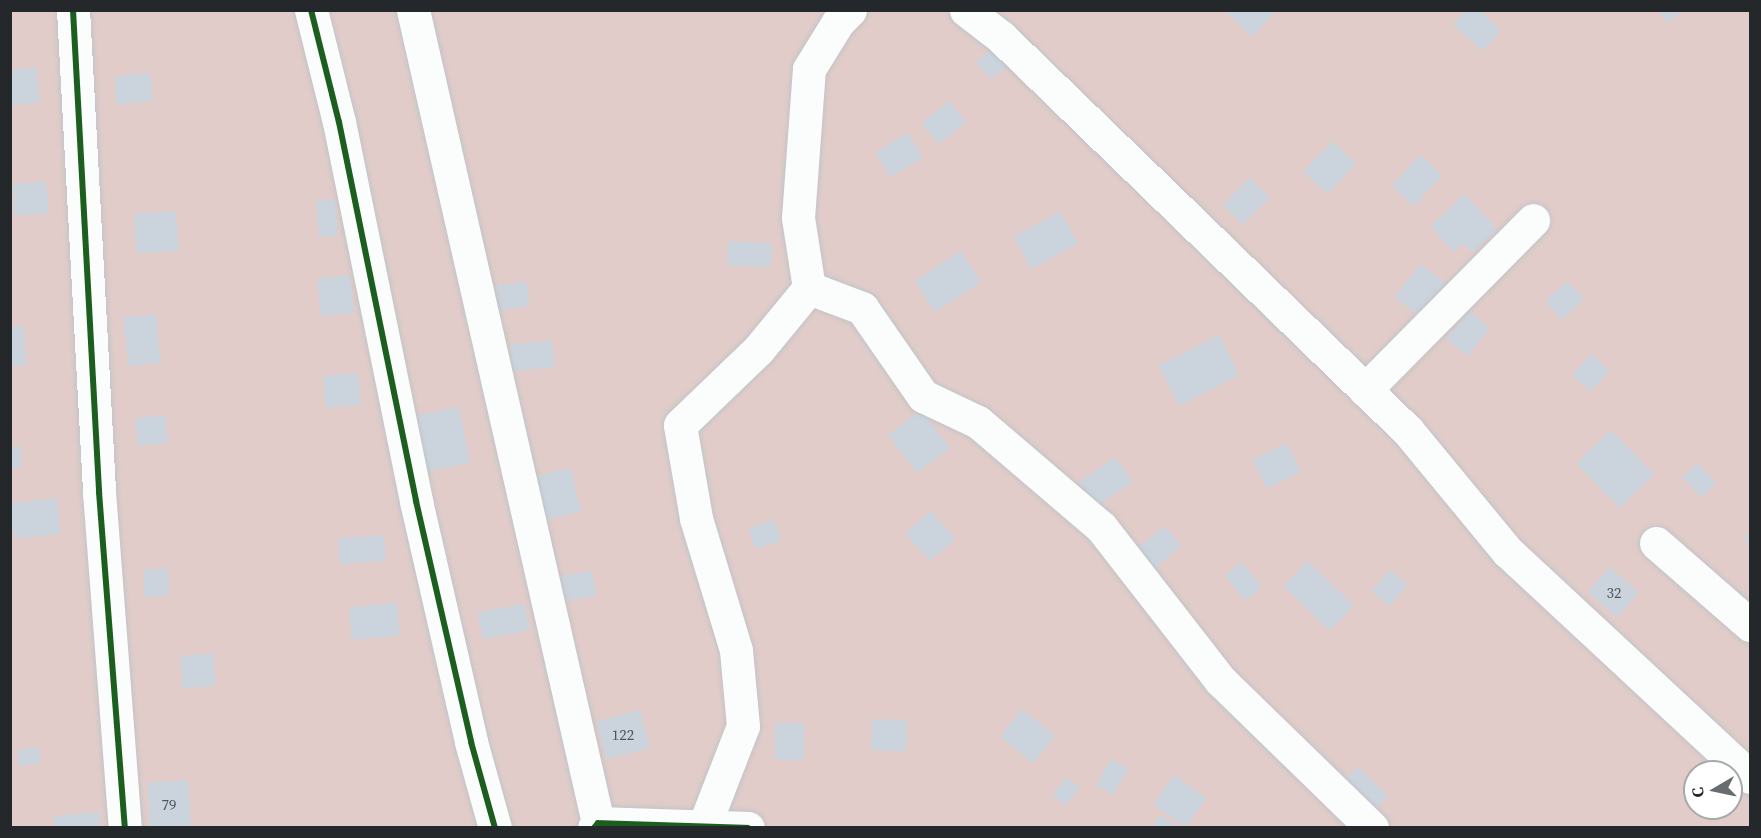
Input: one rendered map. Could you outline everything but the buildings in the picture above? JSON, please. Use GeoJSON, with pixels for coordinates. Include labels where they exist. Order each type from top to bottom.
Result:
{"type":"FeatureCollection","features":[{"type":"Feature","properties":{"kind":"street"},"geometry":{"type":"LineString","coordinates":[[73,10],[99,492],[125,828]]}},
{"type":"Feature","properties":{"kind":"street"},"geometry":{"type":"LineString","coordinates":[[311,10],[339,122],[418,512],[471,742],[495,828]]}},
{"type":"Feature","properties":{"kind":"street"},"geometry":{"type":"LineString","coordinates":[[413,10],[596,825],[748,828]]}},
{"type":"Feature","properties":{"kind":"street"},"geometry":{"type":"LineString","coordinates":[[704,826],[743,726],[736,650],[696,518],[680,425],[758,350],[809,288],[798,218],[809,69],[838,22],[850,10]]}},
{"type":"Feature","properties":{"kind":"street"},"geometry":{"type":"LineString","coordinates":[[966,10],[1009,45],[1408,431],[1507,551],[1750,777]]}},
{"type":"Feature","properties":{"kind":"street"},"geometry":{"type":"LineString","coordinates":[[1365,390],[1533,220]]}},
{"type":"Feature","properties":{"kind":"street"},"geometry":{"type":"LineString","coordinates":[[809,288],[862,308],[923,396],[978,423],[1101,527],[1220,680],[1372,828]]}},
{"type":"Feature","properties":{"kind":"street"},"geometry":{"type":"LineString","coordinates":[[1656,543],[1750,625]]}},
{"type":"Feature","properties":{"kind":"shaded area"},"geometry":{"type":"Polygon","coordinates":[[[10,11],[1750,11],[1750,827],[11,827],[10,11]]]}},
{"type":"Feature","properties":{"kind":"cycle path"},"geometry":{"type":"LineString","coordinates":[[73,10],[99,492],[125,828]]}},
{"type":"Feature","properties":{"kind":"cycle path"},"geometry":{"type":"LineString","coordinates":[[311,10],[339,122],[416,501],[471,742],[495,828]]}},
{"type":"Feature","properties":{"kind":"cycle path"},"geometry":{"type":"LineString","coordinates":[[594,828],[598,823],[748,828]]}}]}
